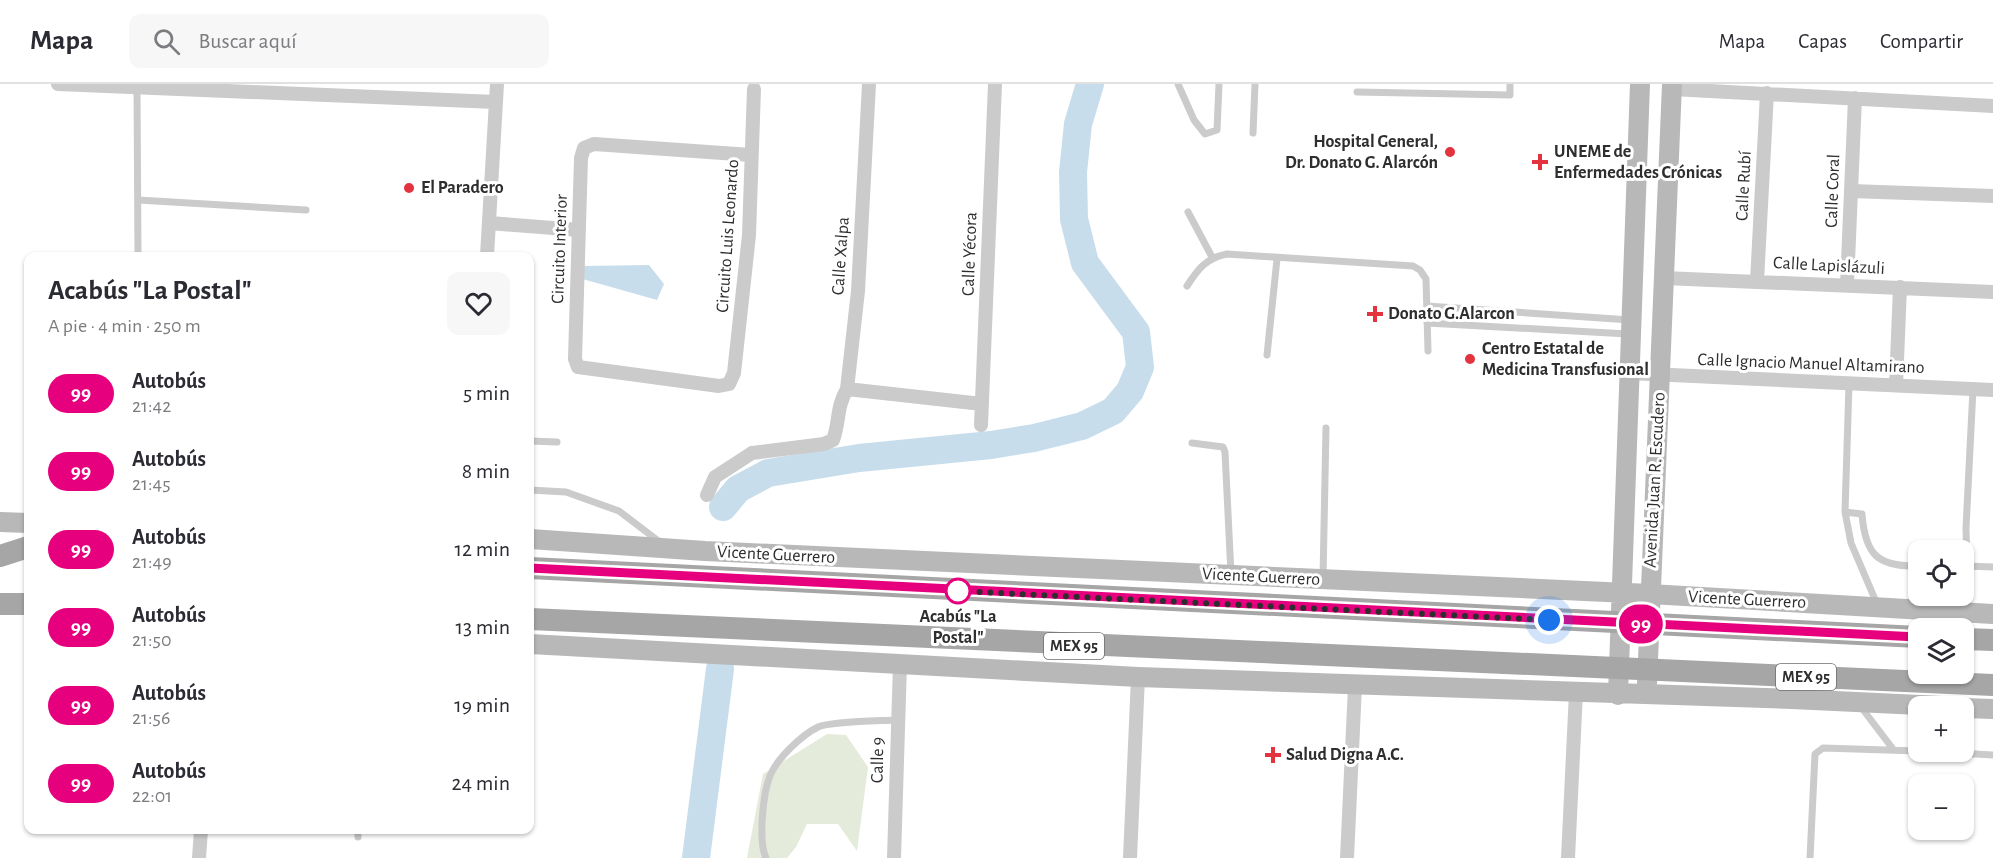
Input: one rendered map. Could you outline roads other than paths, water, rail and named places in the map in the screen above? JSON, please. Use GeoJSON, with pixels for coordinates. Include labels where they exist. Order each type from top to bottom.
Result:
{"type":"FeatureCollection","features":[{"type":"Feature","properties":{"kind":"main road","name":"Avenida Juan R. Escudero"},"geometry":{"type":"LineString","coordinates":[[1618,695],[1640,84]]}},
{"type":"Feature","properties":{"kind":"main road","name":"Avenida Juan R. Escudero"},"geometry":{"type":"LineString","coordinates":[[1647,695],[1648,624],[1672,86]]}},
{"type":"Feature","properties":{"kind":"main road"},"geometry":{"type":"LineString","coordinates":[[0,522],[24,523]]}},
{"type":"Feature","properties":{"kind":"main road","name":"Vicente Guerrero"},"geometry":{"type":"LineString","coordinates":[[534,539],[667,549],[1650,594],[1993,614]]}},
{"type":"Feature","properties":{"kind":"main road"},"geometry":{"type":"LineString","coordinates":[[0,543],[24,546]]}},
{"type":"Feature","properties":{"kind":"main road"},"geometry":{"type":"LineString","coordinates":[[0,556],[24,547]]}},
{"type":"Feature","properties":{"kind":"main road"},"geometry":{"type":"LineString","coordinates":[[534,568],[1908,637]]}},
{"type":"Feature","properties":{"kind":"main road"},"geometry":{"type":"LineString","coordinates":[[0,605],[24,604]]}},
{"type":"Feature","properties":{"kind":"main road","name":"MEX 95"},"geometry":{"type":"LineString","coordinates":[[534,619],[1993,685]]}},
{"type":"Feature","properties":{"kind":"main road"},"geometry":{"type":"LineString","coordinates":[[1974,639],[1993,640]]}},
{"type":"Feature","properties":{"kind":"main road"},"geometry":{"type":"LineString","coordinates":[[534,644],[1138,677],[1908,704]]}},
{"type":"Feature","properties":{"kind":"main road"},"geometry":{"type":"LineString","coordinates":[[1070,645],[1070,673]]}},
{"type":"Feature","properties":{"kind":"main road"},"geometry":{"type":"LineString","coordinates":[[1974,708],[1993,709]]}},
{"type":"Feature","properties":{"kind":"street"},"geometry":{"type":"LineString","coordinates":[[58,84],[137,88],[360,90],[496,102]]}},
{"type":"Feature","properties":{"kind":"street"},"geometry":{"type":"LineString","coordinates":[[487,252],[497,84]]}},
{"type":"Feature","properties":{"kind":"street","name":"Calle Xalpa"},"geometry":{"type":"LineString","coordinates":[[708,495],[715,477],[752,453],[824,444],[833,440],[837,427],[839,403],[847,389],[858,291],[869,84]]}},
{"type":"Feature","properties":{"kind":"street","name":"Calle Yécora"},"geometry":{"type":"LineString","coordinates":[[981,425],[995,84]]}},
{"type":"Feature","properties":{"kind":"street"},"geometry":{"type":"LineString","coordinates":[[1672,86],[1993,106]]}},
{"type":"Feature","properties":{"kind":"street","name":"Circuito Luis Leonardo"},"geometry":{"type":"LineString","coordinates":[[729,384],[734,373],[749,235],[754,88]]}},
{"type":"Feature","properties":{"kind":"street","name":"Calle Rubí"},"geometry":{"type":"LineString","coordinates":[[1757,280],[1767,93]]}},
{"type":"Feature","properties":{"kind":"street","name":"Calle Coral"},"geometry":{"type":"LineString","coordinates":[[1847,285],[1855,98]]}},
{"type":"Feature","properties":{"kind":"street","name":"Circuito Interior"},"geometry":{"type":"LineString","coordinates":[[729,384],[719,386],[578,367],[575,359],[581,158],[584,148],[594,144],[751,155]]}},
{"type":"Feature","properties":{"kind":"street"},"geometry":{"type":"LineString","coordinates":[[1851,191],[1993,196]]}},
{"type":"Feature","properties":{"kind":"street"},"geometry":{"type":"LineString","coordinates":[[489,223],[579,230]]}},
{"type":"Feature","properties":{"kind":"street","name":"Calle Lapislázuli"},"geometry":{"type":"LineString","coordinates":[[1664,278],[1757,280],[1993,292]]}},
{"type":"Feature","properties":{"kind":"street"},"geometry":{"type":"LineString","coordinates":[[1896,385],[1900,287]]}},
{"type":"Feature","properties":{"kind":"street","name":"Calle Ignacio Manuel Altamirano"},"geometry":{"type":"LineString","coordinates":[[1628,373],[1659,377],[1993,390]]}},
{"type":"Feature","properties":{"kind":"street"},"geometry":{"type":"LineString","coordinates":[[847,389],[982,404]]}},
{"type":"Feature","properties":{"kind":"street","name":"Calle 9"},"geometry":{"type":"LineString","coordinates":[[894,858],[900,664]]}},
{"type":"Feature","properties":{"kind":"street"},"geometry":{"type":"LineString","coordinates":[[1130,858],[1138,677]]}},
{"type":"Feature","properties":{"kind":"street"},"geometry":{"type":"LineString","coordinates":[[1347,858],[1355,686]]}},
{"type":"Feature","properties":{"kind":"street"},"geometry":{"type":"LineString","coordinates":[[1568,858],[1576,692]]}},
{"type":"Feature","properties":{"kind":"street"},"geometry":{"type":"LineString","coordinates":[[199,858],[201,834]]}},
{"type":"Feature","properties":{"kind":"lane"},"geometry":{"type":"LineString","coordinates":[[1178,84],[1194,120],[1205,134],[1217,130],[1219,84]]}},
{"type":"Feature","properties":{"kind":"lane"},"geometry":{"type":"LineString","coordinates":[[1253,133],[1255,84]]}},
{"type":"Feature","properties":{"kind":"lane"},"geometry":{"type":"LineString","coordinates":[[1357,92],[1510,96],[1510,84]]}},
{"type":"Feature","properties":{"kind":"lane"},"geometry":{"type":"LineString","coordinates":[[137,88],[138,252]]}},
{"type":"Feature","properties":{"kind":"lane"},"geometry":{"type":"LineString","coordinates":[[138,200],[306,210]]}},
{"type":"Feature","properties":{"kind":"lane"},"geometry":{"type":"LineString","coordinates":[[1188,212],[1212,257]]}},
{"type":"Feature","properties":{"kind":"lane"},"geometry":{"type":"LineString","coordinates":[[1187,286],[1200,267],[1212,257],[1251,254],[1277,259],[1413,266],[1420,270],[1426,279],[1428,351]]}},
{"type":"Feature","properties":{"kind":"lane"},"geometry":{"type":"LineString","coordinates":[[1267,355],[1277,259]]}},
{"type":"Feature","properties":{"kind":"lane"},"geometry":{"type":"LineString","coordinates":[[1426,306],[1630,327]]}},
{"type":"Feature","properties":{"kind":"lane"},"geometry":{"type":"LineString","coordinates":[[1427,322],[1630,327]]}},
{"type":"Feature","properties":{"kind":"lane"},"geometry":{"type":"LineString","coordinates":[[1849,384],[1845,512],[1851,543],[1879,608]]}},
{"type":"Feature","properties":{"kind":"lane"},"geometry":{"type":"LineString","coordinates":[[1966,540],[1973,389]]}},
{"type":"Feature","properties":{"kind":"lane"},"geometry":{"type":"LineString","coordinates":[[1323,580],[1326,428]]}},
{"type":"Feature","properties":{"kind":"lane"},"geometry":{"type":"LineString","coordinates":[[534,441],[556,442]]}},
{"type":"Feature","properties":{"kind":"lane"},"geometry":{"type":"LineString","coordinates":[[1192,443],[1222,447],[1228,459],[1231,575]]}},
{"type":"Feature","properties":{"kind":"lane"},"geometry":{"type":"LineString","coordinates":[[534,490],[566,492],[619,511],[667,549]]}},
{"type":"Feature","properties":{"kind":"lane"},"geometry":{"type":"LineString","coordinates":[[1845,512],[1862,514],[1863,537],[1869,550],[1881,560],[1908,566]]}},
{"type":"Feature","properties":{"kind":"lane"},"geometry":{"type":"LineString","coordinates":[[1974,566],[1993,567]]}},
{"type":"Feature","properties":{"kind":"lane"},"geometry":{"type":"LineString","coordinates":[[1858,702],[1893,749]]}},
{"type":"Feature","properties":{"kind":"lane"},"geometry":{"type":"LineString","coordinates":[[766,858],[762,837],[770,776],[797,740],[820,726],[897,720]]}},
{"type":"Feature","properties":{"kind":"lane"},"geometry":{"type":"LineString","coordinates":[[1810,858],[1815,754],[1823,748],[1908,750]]}},
{"type":"Feature","properties":{"kind":"lane"},"geometry":{"type":"LineString","coordinates":[[1974,754],[1993,755]]}},
{"type":"Feature","properties":{"kind":"water"},"geometry":{"type":"Polygon","coordinates":[[[649,265],[664,284],[657,300],[579,278],[582,266],[649,265]]]}},
{"type":"Feature","properties":{"kind":"waterway"},"geometry":{"type":"LineString","coordinates":[[723,507],[738,489],[768,473],[859,458],[991,445],[1034,438],[1082,426],[1113,411],[1130,391],[1140,367],[1136,332],[1085,263],[1074,219],[1073,172],[1078,124],[1090,84]]}},
{"type":"Feature","properties":{"kind":"waterway"},"geometry":{"type":"LineString","coordinates":[[696,858],[720,669]]}},
{"type":"Feature","properties":{"kind":"place","name":"Hospital General, Dr. Donato G. Alarcón"},"geometry":{"type":"Point","coordinates":[1450,152]}},
{"type":"Feature","properties":{"kind":"place","name":"UNEME de Enfermedades Crónicas"},"geometry":{"type":"Point","coordinates":[1540,162]}},
{"type":"Feature","properties":{"kind":"place","name":"El Paradero"},"geometry":{"type":"Point","coordinates":[409,188]}},
{"type":"Feature","properties":{"kind":"place","name":"Donato G.Alarcon"},"geometry":{"type":"Point","coordinates":[1375,314]}},
{"type":"Feature","properties":{"kind":"place","name":"Centro Estatal de Medicina Transfusional"},"geometry":{"type":"Point","coordinates":[1470,359]}},
{"type":"Feature","properties":{"kind":"place","name":"Acabús \"La Postal\""},"geometry":{"type":"Point","coordinates":[958,591]}},
{"type":"Feature","properties":{"kind":"place","name":"Salud Digna A.C."},"geometry":{"type":"Point","coordinates":[1273,755]}}]}
